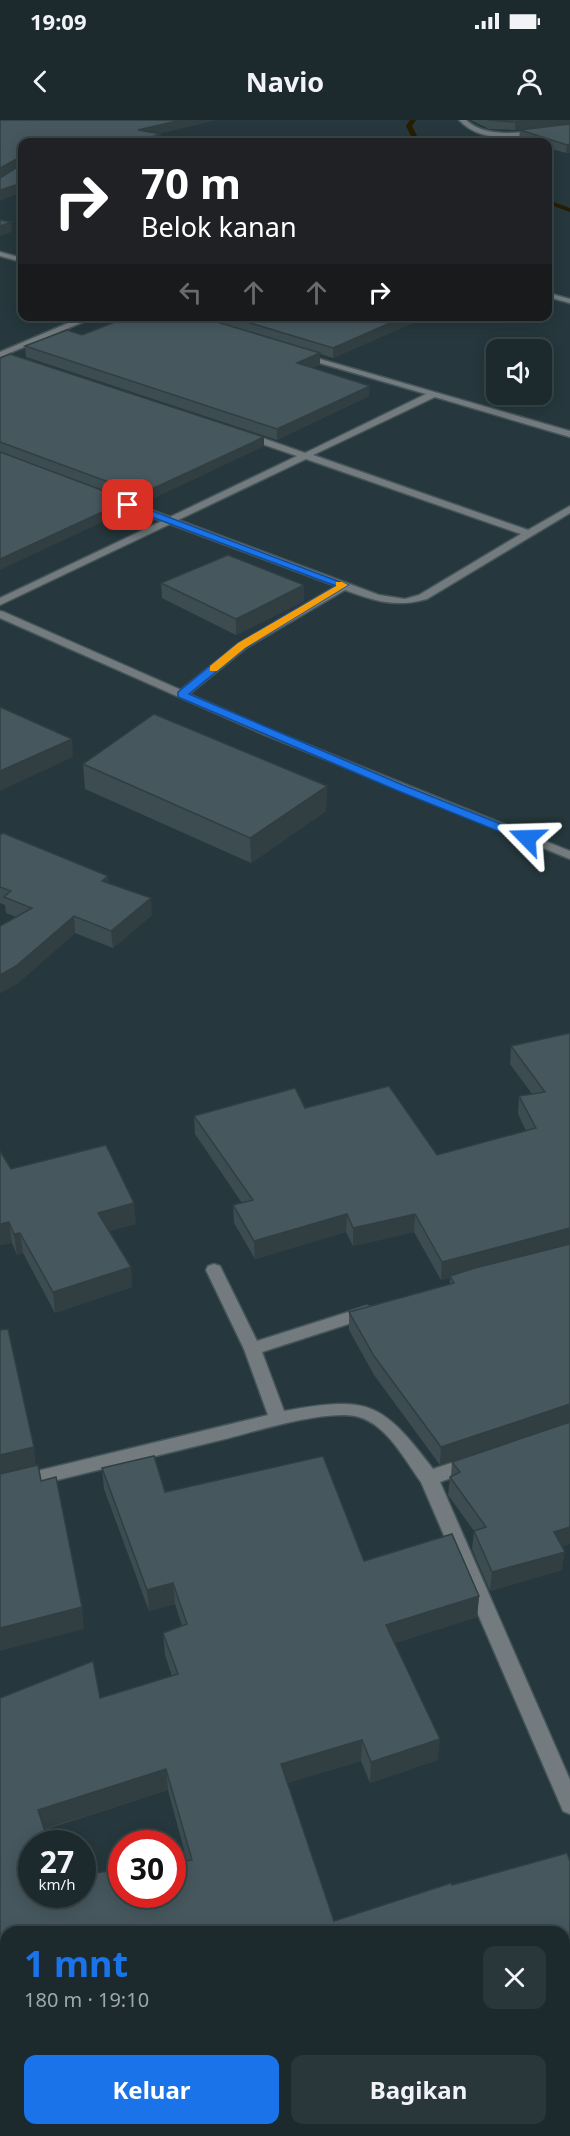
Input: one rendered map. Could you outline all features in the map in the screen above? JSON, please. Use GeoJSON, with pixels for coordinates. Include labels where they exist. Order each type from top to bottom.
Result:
{"type":"FeatureCollection","features":[{"type":"Feature","properties":{"kind":"street"},"geometry":{"type":"LineString","coordinates":[[462,120],[473,130],[495,136],[570,128]]}},
{"type":"Feature","properties":{"kind":"street"},"geometry":{"type":"LineString","coordinates":[[0,254],[18,259]]}},
{"type":"Feature","properties":{"kind":"street"},"geometry":{"type":"LineString","coordinates":[[552,296],[570,301]]}},
{"type":"Feature","properties":{"kind":"street"},"geometry":{"type":"LineString","coordinates":[[1,355],[81,321]]}},
{"type":"Feature","properties":{"kind":"street"},"geometry":{"type":"LineString","coordinates":[[298,354],[570,434]]}},
{"type":"Feature","properties":{"kind":"street"},"geometry":{"type":"LineString","coordinates":[[1,355],[14,358]]}},
{"type":"Feature","properties":{"kind":"street"},"geometry":{"type":"LineString","coordinates":[[0,602],[434,394]]}},
{"type":"Feature","properties":{"kind":"street"},"geometry":{"type":"LineString","coordinates":[[239,433],[528,533]]}},
{"type":"Feature","properties":{"kind":"street"},"geometry":{"type":"LineString","coordinates":[[96,493],[344,585],[391,601],[405,602],[423,597],[570,509]]}},
{"type":"Feature","properties":{"kind":"street"},"geometry":{"type":"LineString","coordinates":[[182,694],[242,645],[344,585]]}},
{"type":"Feature","properties":{"kind":"street"},"geometry":{"type":"LineString","coordinates":[[0,614],[400,788],[570,855]]}},
{"type":"Feature","properties":{"kind":"street"},"geometry":{"type":"LineString","coordinates":[[214,1270],[252,1349],[278,1419]]}},
{"type":"Feature","properties":{"kind":"street"},"geometry":{"type":"LineString","coordinates":[[252,1349],[382,1307]]}},
{"type":"Feature","properties":{"kind":"street"},"geometry":{"type":"LineString","coordinates":[[0,1487],[278,1419],[319,1411],[364,1412],[395,1434],[429,1478],[570,1804]]}},
{"type":"Feature","properties":{"kind":"street"},"geometry":{"type":"LineString","coordinates":[[429,1478],[482,1460]]}},
{"type":"Feature","properties":{"kind":"building"},"geometry":{"type":"Polygon","coordinates":[[[0,120],[181,120],[138,130],[161,134],[148,138],[18,138],[18,158],[0,168],[0,120]]]}},
{"type":"Feature","properties":{"kind":"building"},"geometry":{"type":"Polygon","coordinates":[[[488,120],[532,120],[515,122],[488,120]]]}},
{"type":"Feature","properties":{"kind":"building"},"geometry":{"type":"Polygon","coordinates":[[[570,124],[570,144],[567,145],[552,140],[552,138],[520,130],[570,124]]]}},
{"type":"Feature","properties":{"kind":"building"},"geometry":{"type":"Polygon","coordinates":[[[18,167],[18,184],[0,190],[0,178],[18,167]]]}},
{"type":"Feature","properties":{"kind":"building"},"geometry":{"type":"Polygon","coordinates":[[[0,220],[11,222],[0,226],[0,220]]]}},
{"type":"Feature","properties":{"kind":"building"},"geometry":{"type":"Polygon","coordinates":[[[117,321],[214,321],[320,353],[297,363],[370,386],[277,429],[25,346],[67,330],[82,335],[117,321]]]}},
{"type":"Feature","properties":{"kind":"building"},"geometry":{"type":"Polygon","coordinates":[[[244,321],[395,321],[333,348],[244,321]]]}},
{"type":"Feature","properties":{"kind":"building"},"geometry":{"type":"Polygon","coordinates":[[[10,354],[264,437],[141,494],[0,442],[0,358],[10,354]]]}},
{"type":"Feature","properties":{"kind":"building"},"geometry":{"type":"Polygon","coordinates":[[[0,452],[128,500],[0,559],[0,452]]]}},
{"type":"Feature","properties":{"kind":"building"},"geometry":{"type":"Polygon","coordinates":[[[228,555],[304,585],[236,619],[161,583],[228,555]]]}},
{"type":"Feature","properties":{"kind":"building"},"geometry":{"type":"Polygon","coordinates":[[[0,707],[72,739],[0,771],[0,707]]]}},
{"type":"Feature","properties":{"kind":"building"},"geometry":{"type":"Polygon","coordinates":[[[154,714],[327,786],[250,838],[83,764],[154,714]]]}},
{"type":"Feature","properties":{"kind":"building"},"geometry":{"type":"Polygon","coordinates":[[[3,833],[108,876],[102,881],[151,898],[111,931],[74,916],[16,966],[0,975],[0,926],[32,908],[4,897],[11,891],[0,887],[0,835],[3,833]]]}},
{"type":"Feature","properties":{"kind":"building"},"geometry":{"type":"Polygon","coordinates":[[[570,1033],[570,1228],[442,1262],[415,1214],[353,1228],[347,1214],[254,1241],[233,1205],[253,1200],[194,1116],[295,1088],[305,1108],[389,1086],[437,1155],[536,1128],[519,1096],[545,1092],[511,1046],[570,1033]]]}},
{"type":"Feature","properties":{"kind":"building"},"geometry":{"type":"Polygon","coordinates":[[[106,1145],[134,1203],[98,1213],[131,1267],[53,1292],[20,1233],[14,1234],[9,1222],[0,1224],[0,1151],[11,1169],[106,1145]]]}},
{"type":"Feature","properties":{"kind":"building"},"geometry":{"type":"Polygon","coordinates":[[[570,1244],[570,1404],[441,1447],[374,1356],[349,1312],[454,1283],[450,1276],[475,1268],[570,1244]]]}},
{"type":"Feature","properties":{"kind":"building"},"geometry":{"type":"Polygon","coordinates":[[[8,1329],[34,1447],[0,1455],[0,1330],[8,1329]]]}},
{"type":"Feature","properties":{"kind":"building"},"geometry":{"type":"Polygon","coordinates":[[[570,1422],[570,1527],[554,1532],[565,1552],[492,1572],[474,1531],[486,1527],[450,1477],[460,1472],[452,1462],[570,1422]]]}},
{"type":"Feature","properties":{"kind":"building"},"geometry":{"type":"Polygon","coordinates":[[[154,1456],[165,1492],[323,1456],[364,1561],[452,1534],[479,1596],[386,1625],[440,1739],[371,1762],[362,1740],[281,1764],[334,1921],[451,1883],[452,1885],[567,1853],[570,1861],[570,1926],[0,1926],[0,1698],[93,1661],[100,1698],[178,1674],[163,1633],[187,1624],[173,1583],[147,1590],[102,1468],[154,1456]],[[166,1769],[38,1810],[44,1830],[18,1830],[18,1908],[96,1908],[96,1873],[108,1871],[108,1908],[186,1908],[186,1861],[192,1860],[186,1830],[183,1830],[166,1769]]]}},
{"type":"Feature","properties":{"kind":"building"},"geometry":{"type":"Polygon","coordinates":[[[38,1465],[41,1481],[56,1477],[82,1607],[0,1628],[0,1474],[38,1465]]]}},
{"type":"Feature","properties":{"kind":"waterway"},"geometry":{"type":"LineString","coordinates":[[413,120],[409,126],[415,138]]}},
{"type":"Feature","properties":{"kind":"waterway"},"geometry":{"type":"LineString","coordinates":[[552,203],[570,210]]}},
{"type":"Feature","properties":{"kind":"slow traffic"},"geometry":{"type":"LineString","coordinates":[[213,669],[242,645],[344,585],[339,584]]}},
{"type":"Feature","properties":{"kind":"route"},"geometry":{"type":"LineString","coordinates":[[128,505],[344,585],[242,645],[182,694],[400,788],[527,838]]}}]}
